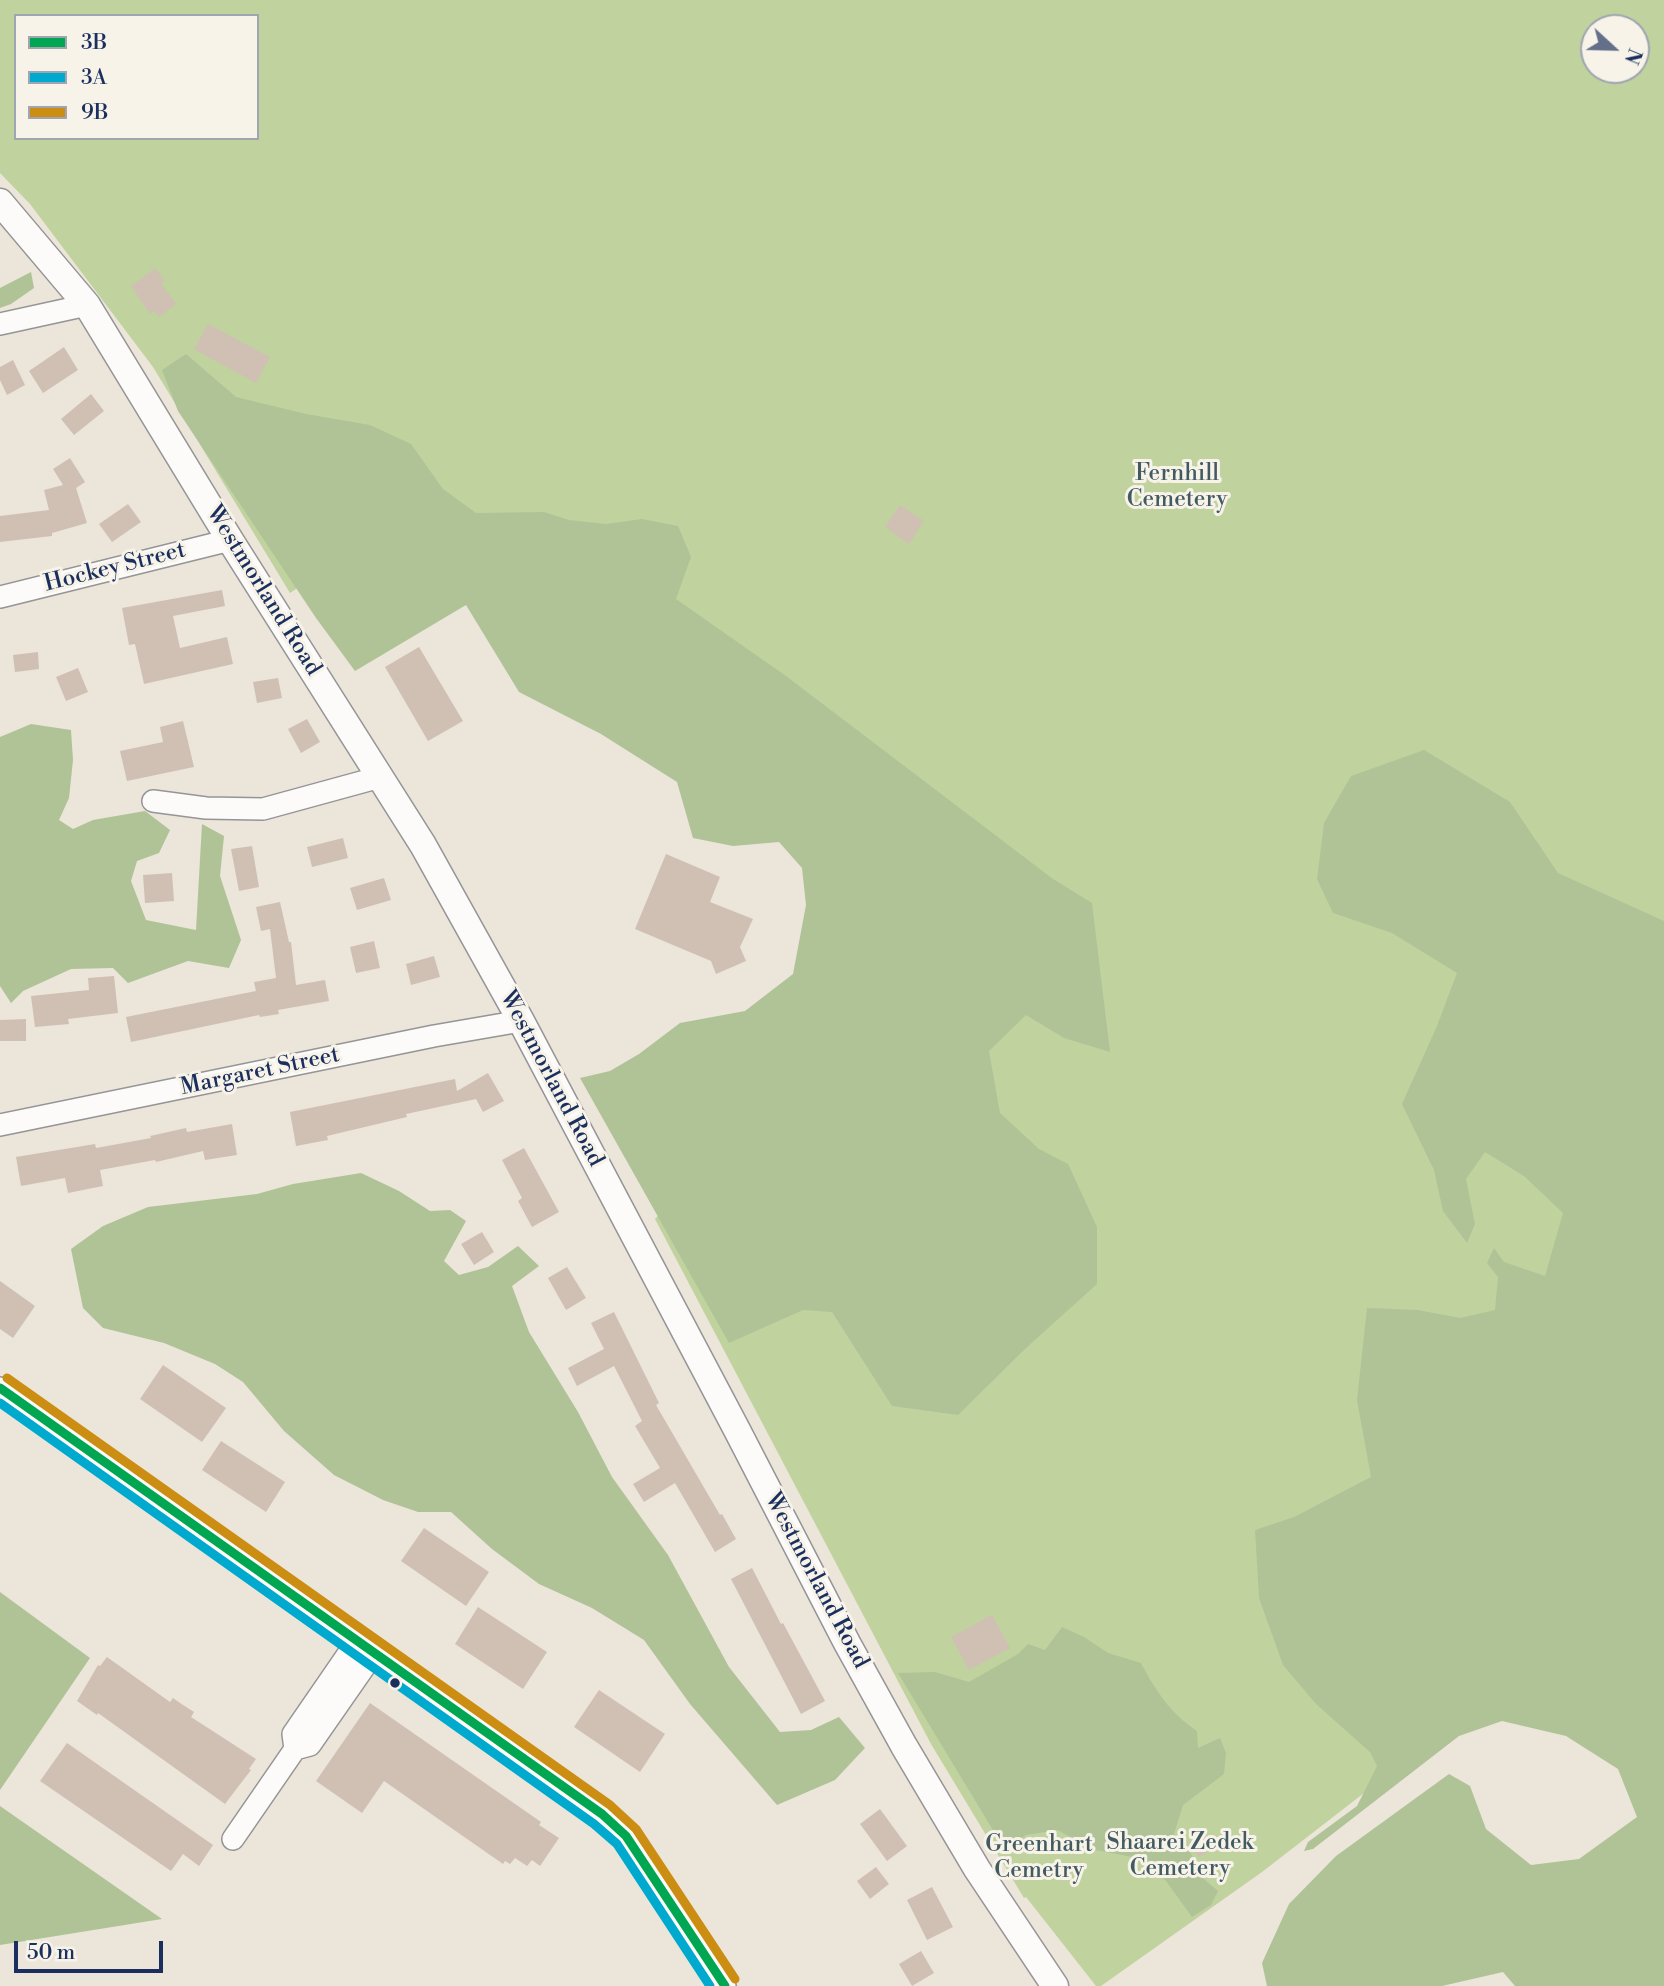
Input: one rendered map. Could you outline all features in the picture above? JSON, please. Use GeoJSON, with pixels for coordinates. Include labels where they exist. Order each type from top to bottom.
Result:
{"type":"FeatureCollection","features":[{"type":"Feature","properties":{"kind":"street","name":"Westmorland Road"},"geometry":{"type":"LineString","coordinates":[[0,202],[87,305],[230,540],[423,845],[521,1021],[897,1735],[977,1869],[1055,1986]]}},
{"type":"Feature","properties":{"kind":"street"},"geometry":{"type":"LineString","coordinates":[[0,324],[87,305]]}},
{"type":"Feature","properties":{"kind":"street","name":"Hockey Street"},"geometry":{"type":"LineString","coordinates":[[0,597],[230,540]]}},
{"type":"Feature","properties":{"kind":"street"},"geometry":{"type":"LineString","coordinates":[[153,801],[206,808],[262,809],[380,777]]}},
{"type":"Feature","properties":{"kind":"street","name":"Margaret Street"},"geometry":{"type":"LineString","coordinates":[[0,1125],[521,1021]]}},
{"type":"Feature","properties":{"kind":"street"},"geometry":{"type":"LineString","coordinates":[[0,1388],[602,1814],[626,1836],[725,1986]]}},
{"type":"Feature","properties":{"kind":"street"},"geometry":{"type":"LineString","coordinates":[[233,1839],[295,1748],[293,1734],[365,1647]]}},
{"type":"Feature","properties":{"kind":"green space","name":"Fernhill Cemetery"},"geometry":{"type":"Polygon","coordinates":[[[0,0],[1664,0],[1664,1490],[1386,1776],[1262,1872],[1101,1986],[1096,1986],[1026,1897],[1024,1898],[931,1744],[655,1219],[932,921],[411,512],[290,593],[153,367],[30,204],[0,173],[0,0]]]}},
{"type":"Feature","properties":{"kind":"green space"},"geometry":{"type":"Polygon","coordinates":[[[31,272],[34,288],[11,304],[0,308],[0,288],[31,272]]]}},
{"type":"Feature","properties":{"kind":"green space"},"geometry":{"type":"Polygon","coordinates":[[[186,354],[236,397],[306,414],[370,425],[411,444],[443,489],[476,513],[544,512],[569,520],[606,524],[642,519],[678,526],[691,557],[676,599],[786,676],[1053,879],[1092,903],[1110,1052],[1064,1038],[1026,1015],[989,1051],[1000,1113],[1039,1149],[1068,1164],[1097,1227],[1097,1284],[1026,1348],[958,1415],[892,1406],[832,1312],[803,1310],[729,1343],[580,1078],[610,1071],[639,1054],[680,1023],[745,1011],[793,974],[806,905],[802,868],[779,842],[733,846],[693,838],[677,782],[601,734],[519,692],[466,605],[355,671],[316,618],[178,411],[162,370],[186,354]]]}},
{"type":"Feature","properties":{"kind":"green space"},"geometry":{"type":"Polygon","coordinates":[[[31,724],[71,730],[73,760],[69,798],[59,820],[73,829],[93,820],[145,811],[170,830],[159,853],[137,861],[131,881],[146,920],[196,930],[202,824],[224,836],[220,876],[241,940],[229,968],[188,961],[128,983],[113,968],[71,969],[23,991],[11,1003],[0,986],[0,737],[31,724]]]}},
{"type":"Feature","properties":{"kind":"green space"},"geometry":{"type":"Polygon","coordinates":[[[1424,750],[1510,802],[1558,873],[1664,921],[1664,1986],[1515,1986],[1503,1972],[1442,1986],[1267,1986],[1262,1963],[1289,1904],[1336,1856],[1449,1774],[1470,1786],[1486,1829],[1531,1865],[1579,1859],[1637,1817],[1618,1769],[1566,1736],[1502,1721],[1459,1736],[1313,1849],[1304,1851],[1308,1842],[1357,1806],[1377,1766],[1370,1752],[1316,1704],[1283,1665],[1259,1598],[1255,1530],[1294,1517],[1371,1477],[1357,1400],[1367,1308],[1418,1310],[1460,1318],[1495,1310],[1498,1277],[1487,1263],[1494,1248],[1504,1262],[1545,1276],[1563,1213],[1524,1176],[1485,1152],[1466,1179],[1475,1224],[1467,1243],[1443,1211],[1434,1170],[1402,1104],[1457,973],[1392,933],[1333,913],[1317,879],[1324,823],[1351,776],[1424,750]]]}},
{"type":"Feature","properties":{"kind":"green space"},"geometry":{"type":"Polygon","coordinates":[[[361,1173],[399,1191],[430,1211],[450,1210],[466,1221],[444,1261],[459,1275],[488,1267],[518,1246],[539,1266],[512,1286],[529,1332],[578,1412],[612,1477],[668,1555],[729,1667],[780,1732],[811,1730],[839,1717],[865,1748],[835,1780],[777,1805],[690,1704],[644,1640],[592,1608],[539,1584],[492,1549],[451,1512],[418,1512],[383,1500],[334,1475],[284,1431],[243,1382],[215,1364],[164,1343],[103,1328],[83,1308],[71,1249],[103,1226],[148,1207],[257,1194],[293,1184],[361,1173]]]}},
{"type":"Feature","properties":{"kind":"green space"},"geometry":{"type":"Polygon","coordinates":[[[0,1592],[90,1658],[0,1790],[0,1592]]]}},
{"type":"Feature","properties":{"kind":"green space","name":"Shaarei Zedek Cemetery"},"geometry":{"type":"Polygon","coordinates":[[[1062,1627],[1084,1637],[1108,1653],[1141,1663],[1164,1701],[1197,1731],[1198,1748],[1220,1738],[1226,1753],[1224,1774],[1183,1805],[1174,1834],[1188,1848],[1204,1879],[1218,1891],[1211,1905],[1192,1917],[1166,1881],[1151,1867],[1132,1857],[1090,1849],[1058,1830],[1026,1835],[1005,1850],[898,1673],[935,1672],[969,1682],[1018,1654],[1028,1644],[1045,1650],[1062,1627]]]}},
{"type":"Feature","properties":{"kind":"green space"},"geometry":{"type":"Polygon","coordinates":[[[0,1806],[162,1919],[0,1945],[0,1806]]]}},
{"type":"Feature","properties":{"kind":"building"},"geometry":{"type":"Polygon","coordinates":[[[155,268],[165,281],[161,284],[176,304],[159,317],[154,311],[150,314],[131,286],[155,268]]]}},
{"type":"Feature","properties":{"kind":"building"},"geometry":{"type":"Polygon","coordinates":[[[208,324],[270,357],[256,383],[194,349],[208,324]]]}},
{"type":"Feature","properties":{"kind":"building"},"geometry":{"type":"Polygon","coordinates":[[[64,347],[78,370],[43,393],[29,371],[64,347]]]}},
{"type":"Feature","properties":{"kind":"building"},"geometry":{"type":"Polygon","coordinates":[[[13,360],[25,385],[7,395],[0,380],[0,367],[13,360]]]}},
{"type":"Feature","properties":{"kind":"building"},"geometry":{"type":"Polygon","coordinates":[[[91,394],[104,411],[74,435],[61,419],[91,394]]]}},
{"type":"Feature","properties":{"kind":"building"},"geometry":{"type":"Polygon","coordinates":[[[70,458],[85,482],[76,488],[87,523],[52,533],[52,536],[0,542],[0,516],[49,510],[44,490],[63,485],[53,469],[70,458]]]}},
{"type":"Feature","properties":{"kind":"building"},"geometry":{"type":"Polygon","coordinates":[[[128,504],[141,522],[112,542],[99,524],[128,504]]]}},
{"type":"Feature","properties":{"kind":"building"},"geometry":{"type":"Polygon","coordinates":[[[900,505],[924,521],[909,544],[885,527],[900,505]]]}},
{"type":"Feature","properties":{"kind":"building"},"geometry":{"type":"Polygon","coordinates":[[[222,590],[225,606],[173,616],[180,648],[227,637],[233,664],[144,684],[135,644],[129,645],[122,608],[222,590]]]}},
{"type":"Feature","properties":{"kind":"building"},"geometry":{"type":"Polygon","coordinates":[[[419,647],[463,721],[428,741],[385,667],[419,647]]]}},
{"type":"Feature","properties":{"kind":"building"},"geometry":{"type":"Polygon","coordinates":[[[38,652],[39,669],[15,672],[13,655],[38,652]]]}},
{"type":"Feature","properties":{"kind":"building"},"geometry":{"type":"Polygon","coordinates":[[[78,668],[88,692],[66,701],[56,677],[78,668]]]}},
{"type":"Feature","properties":{"kind":"building"},"geometry":{"type":"Polygon","coordinates":[[[278,678],[282,698],[257,703],[253,682],[278,678]]]}},
{"type":"Feature","properties":{"kind":"building"},"geometry":{"type":"Polygon","coordinates":[[[307,719],[320,742],[301,753],[288,729],[307,719]]]}},
{"type":"Feature","properties":{"kind":"building"},"geometry":{"type":"Polygon","coordinates":[[[183,721],[194,767],[127,781],[120,751],[163,742],[160,727],[183,721]]]}},
{"type":"Feature","properties":{"kind":"building"},"geometry":{"type":"Polygon","coordinates":[[[343,838],[348,858],[312,867],[307,847],[343,838]]]}},
{"type":"Feature","properties":{"kind":"building"},"geometry":{"type":"Polygon","coordinates":[[[252,846],[259,887],[239,891],[231,849],[252,846]]]}},
{"type":"Feature","properties":{"kind":"building"},"geometry":{"type":"Polygon","coordinates":[[[666,854],[720,877],[710,902],[753,919],[740,947],[746,961],[716,974],[711,961],[635,929],[666,854]]]}},
{"type":"Feature","properties":{"kind":"building"},"geometry":{"type":"Polygon","coordinates":[[[172,873],[174,901],[145,903],[143,875],[172,873]]]}},
{"type":"Feature","properties":{"kind":"building"},"geometry":{"type":"Polygon","coordinates":[[[384,878],[391,900],[357,910],[350,888],[384,878]]]}},
{"type":"Feature","properties":{"kind":"building"},"geometry":{"type":"Polygon","coordinates":[[[280,902],[291,942],[296,985],[325,980],[329,1001],[278,1010],[279,1014],[259,1015],[131,1042],[126,1017],[256,991],[254,982],[276,978],[270,929],[261,931],[256,907],[280,902]]]}},
{"type":"Feature","properties":{"kind":"building"},"geometry":{"type":"Polygon","coordinates":[[[374,941],[380,968],[356,973],[350,947],[374,941]]]}},
{"type":"Feature","properties":{"kind":"building"},"geometry":{"type":"Polygon","coordinates":[[[434,956],[440,977],[411,985],[406,964],[434,956]]]}},
{"type":"Feature","properties":{"kind":"building"},"geometry":{"type":"Polygon","coordinates":[[[114,976],[118,1013],[68,1019],[69,1024],[35,1027],[31,996],[89,990],[88,978],[114,976]]]}},
{"type":"Feature","properties":{"kind":"building"},"geometry":{"type":"Polygon","coordinates":[[[26,1019],[26,1041],[0,1041],[0,1020],[26,1019]]]}},
{"type":"Feature","properties":{"kind":"building"},"geometry":{"type":"Polygon","coordinates":[[[488,1073],[504,1101],[483,1112],[476,1099],[406,1114],[407,1117],[327,1136],[328,1140],[296,1146],[290,1112],[455,1079],[457,1091],[488,1073]]]}},
{"type":"Feature","properties":{"kind":"building"},"geometry":{"type":"Polygon","coordinates":[[[232,1124],[237,1155],[205,1160],[203,1151],[156,1162],[155,1160],[100,1170],[103,1186],[68,1193],[65,1178],[21,1186],[16,1157],[95,1144],[96,1148],[151,1138],[150,1136],[186,1128],[187,1132],[232,1124]]]}},
{"type":"Feature","properties":{"kind":"building"},"geometry":{"type":"Polygon","coordinates":[[[524,1148],[559,1212],[532,1227],[518,1201],[522,1198],[502,1160],[524,1148]]]}},
{"type":"Feature","properties":{"kind":"building"},"geometry":{"type":"Polygon","coordinates":[[[482,1232],[494,1252],[474,1265],[461,1244],[482,1232]]]}},
{"type":"Feature","properties":{"kind":"building"},"geometry":{"type":"Polygon","coordinates":[[[567,1267],[586,1298],[566,1310],[548,1278],[567,1267]]]}},
{"type":"Feature","properties":{"kind":"building"},"geometry":{"type":"Polygon","coordinates":[[[0,1281],[35,1306],[13,1338],[0,1329],[0,1281]]]}},
{"type":"Feature","properties":{"kind":"building"},"geometry":{"type":"Polygon","coordinates":[[[614,1312],[659,1403],[656,1405],[736,1539],[715,1552],[675,1483],[644,1502],[633,1484],[660,1468],[635,1426],[642,1421],[614,1366],[577,1386],[568,1368],[604,1349],[591,1323],[614,1312]]]}},
{"type":"Feature","properties":{"kind":"building"},"geometry":{"type":"Polygon","coordinates":[[[163,1365],[226,1408],[202,1442],[140,1399],[163,1365]]]}},
{"type":"Feature","properties":{"kind":"building"},"geometry":{"type":"Polygon","coordinates":[[[221,1441],[285,1482],[266,1512],[202,1470],[221,1441]]]}},
{"type":"Feature","properties":{"kind":"building"},"geometry":{"type":"Polygon","coordinates":[[[424,1528],[489,1572],[466,1606],[401,1561],[424,1528]]]}},
{"type":"Feature","properties":{"kind":"building"},"geometry":{"type":"Polygon","coordinates":[[[752,1568],[825,1701],[801,1714],[731,1579],[752,1568]]]}},
{"type":"Feature","properties":{"kind":"building"},"geometry":{"type":"Polygon","coordinates":[[[478,1607],[547,1652],[523,1689],[455,1644],[478,1607]]]}},
{"type":"Feature","properties":{"kind":"building"},"geometry":{"type":"Polygon","coordinates":[[[992,1615],[1010,1648],[969,1670],[951,1637],[992,1615]]]}},
{"type":"Feature","properties":{"kind":"building"},"geometry":{"type":"Polygon","coordinates":[[[107,1657],[170,1702],[173,1698],[194,1712],[191,1717],[256,1759],[249,1769],[251,1770],[225,1804],[98,1713],[97,1715],[77,1701],[98,1665],[107,1657]]]}},
{"type":"Feature","properties":{"kind":"building"},"geometry":{"type":"Polygon","coordinates":[[[599,1690],[665,1734],[640,1772],[574,1727],[599,1690]]]}},
{"type":"Feature","properties":{"kind":"building"},"geometry":{"type":"Polygon","coordinates":[[[370,1703],[541,1822],[539,1825],[559,1838],[540,1866],[532,1860],[527,1866],[515,1858],[510,1864],[505,1861],[503,1864],[384,1781],[362,1813],[316,1781],[370,1703]]]}},
{"type":"Feature","properties":{"kind":"building"},"geometry":{"type":"Polygon","coordinates":[[[67,1743],[213,1845],[199,1866],[183,1854],[171,1871],[40,1781],[67,1743]]]}},
{"type":"Feature","properties":{"kind":"building"},"geometry":{"type":"Polygon","coordinates":[[[880,1809],[907,1846],[887,1861],[860,1824],[880,1809]]]}},
{"type":"Feature","properties":{"kind":"building"},"geometry":{"type":"Polygon","coordinates":[[[1203,1832],[1214,1847],[1199,1857],[1189,1843],[1203,1832]]]}},
{"type":"Feature","properties":{"kind":"building"},"geometry":{"type":"Polygon","coordinates":[[[876,1867],[889,1884],[870,1899],[857,1881],[876,1867]]]}},
{"type":"Feature","properties":{"kind":"building"},"geometry":{"type":"Polygon","coordinates":[[[932,1887],[953,1927],[927,1940],[907,1900],[932,1887]]]}},
{"type":"Feature","properties":{"kind":"building"},"geometry":{"type":"Polygon","coordinates":[[[921,1951],[934,1973],[912,1986],[899,1964],[921,1951]]]}},
{"type":"Feature","properties":{"kind":"transit line","name":"9B"},"geometry":{"type":"LineString","coordinates":[[7,1378],[610,1805],[636,1829],[735,1979]]}},
{"type":"Feature","properties":{"kind":"transit line","name":"3B"},"geometry":{"type":"LineString","coordinates":[[0,1388],[602,1814],[626,1836],[725,1986]]}},
{"type":"Feature","properties":{"kind":"transit line","name":"3A"},"geometry":{"type":"LineString","coordinates":[[0,1403],[594,1824],[617,1844],[710,1986]]}},
{"type":"Feature","properties":{"kind":"park label","name":"Greenhart Cemetry"},"geometry":{"type":"Point","coordinates":[1039,1858]}}]}
